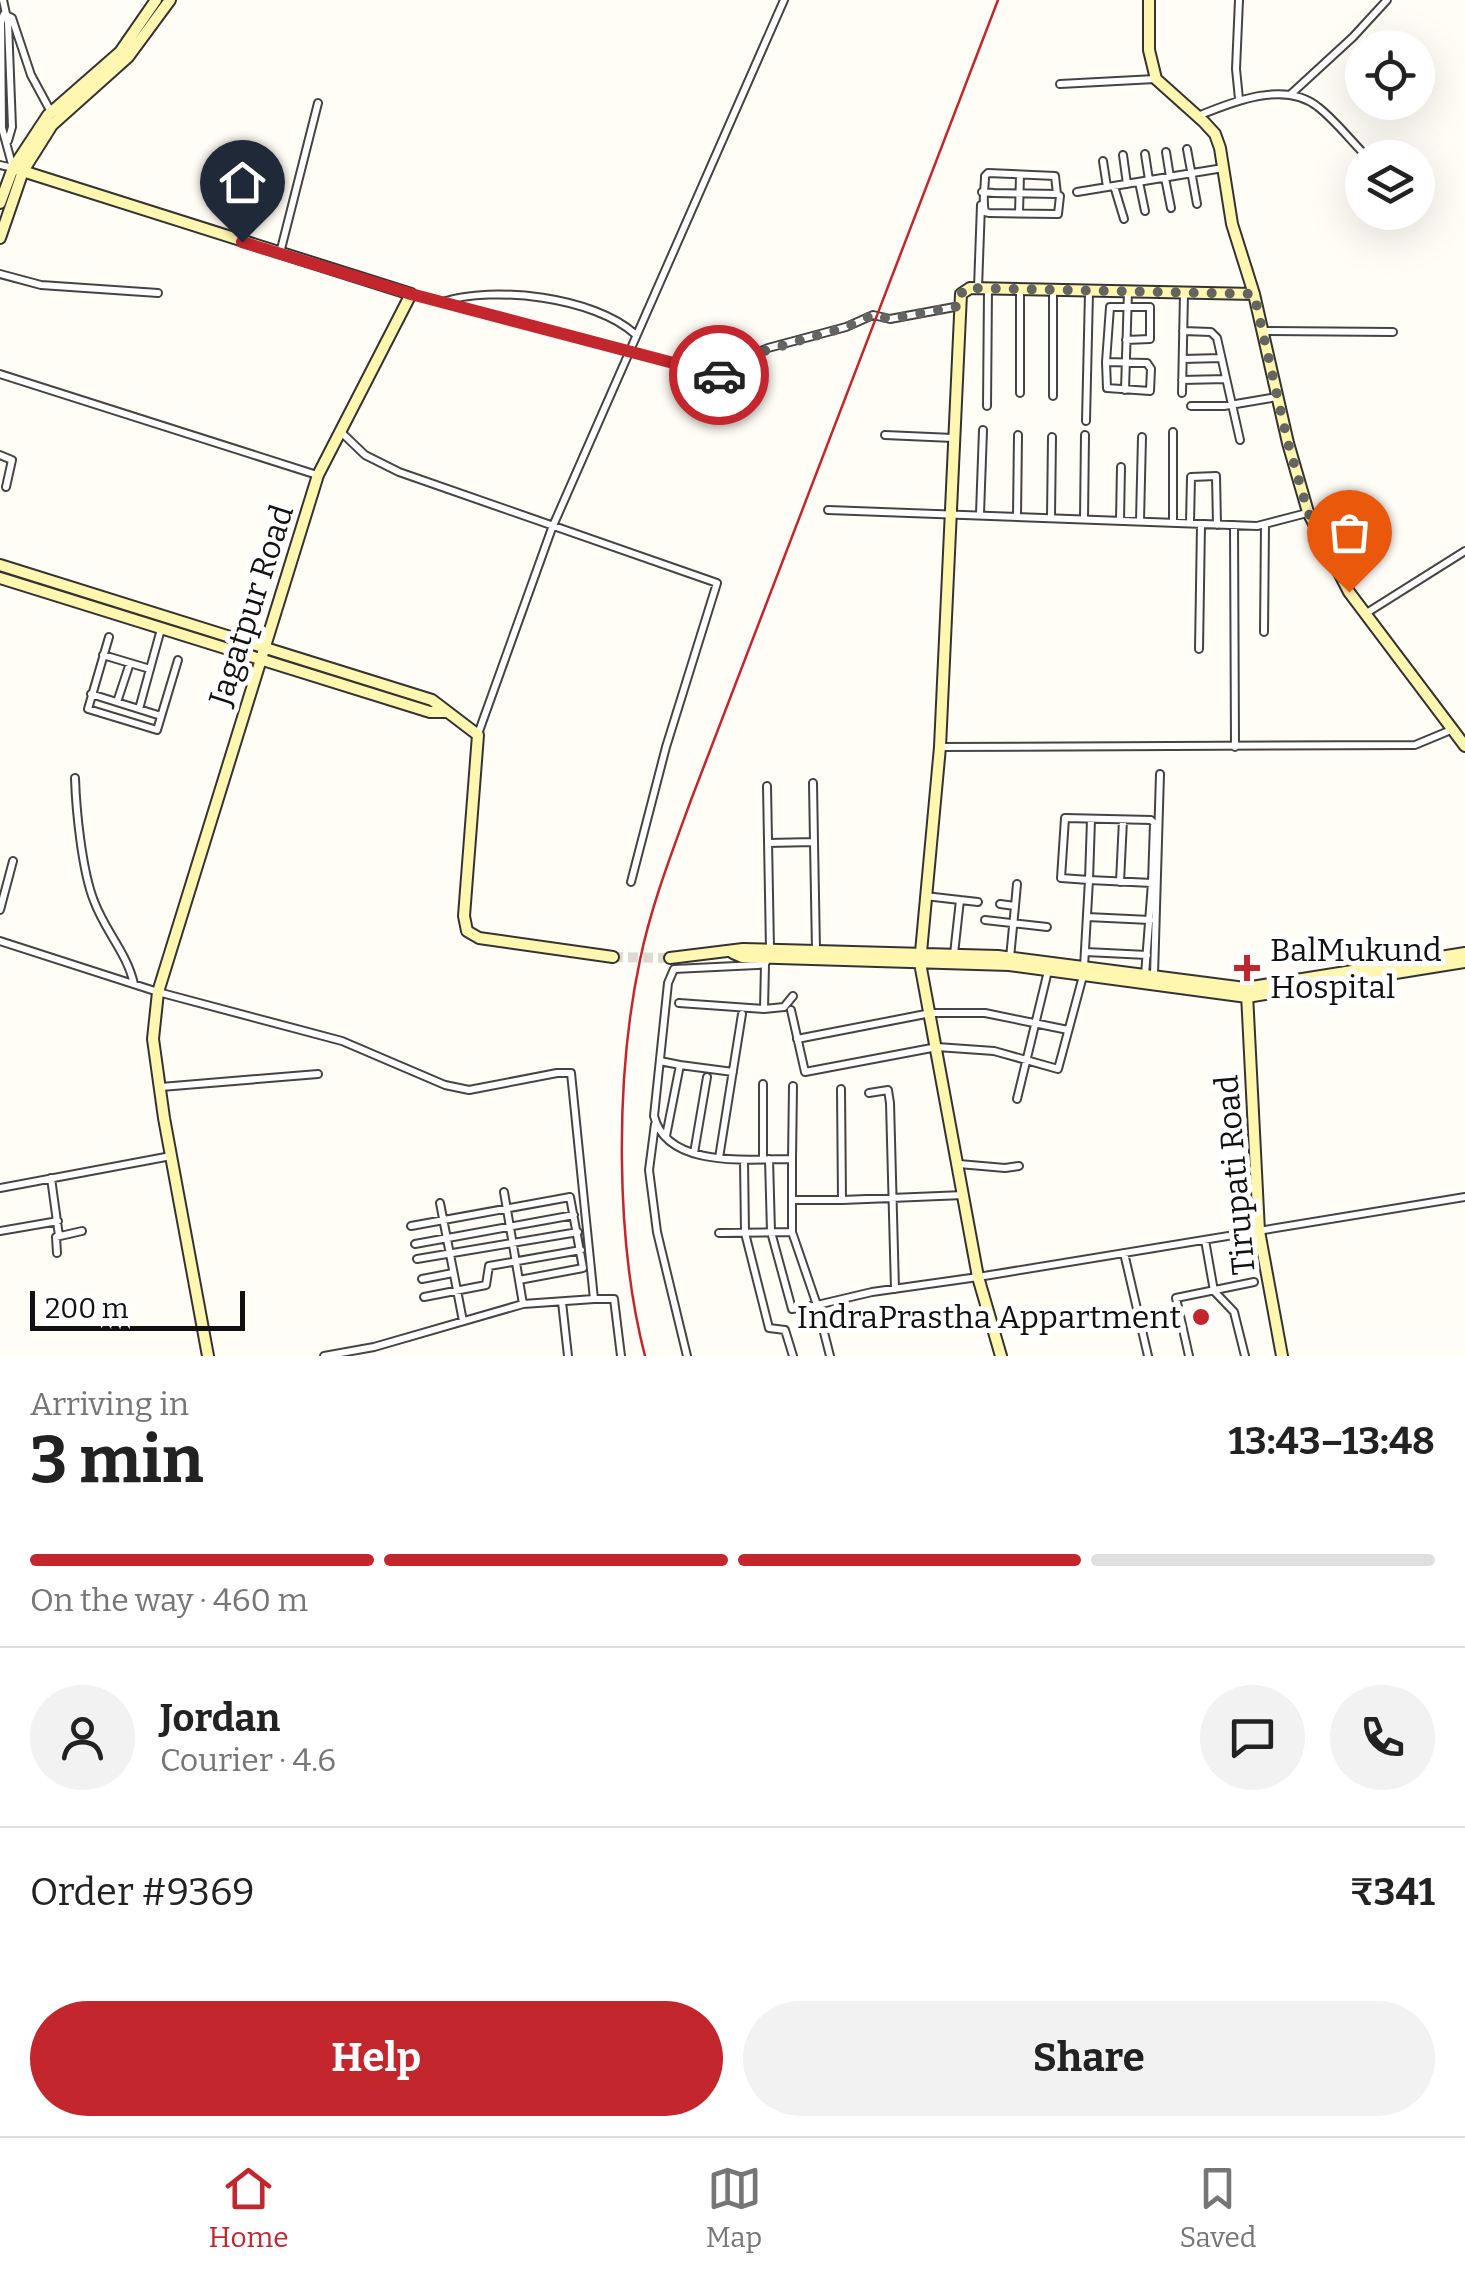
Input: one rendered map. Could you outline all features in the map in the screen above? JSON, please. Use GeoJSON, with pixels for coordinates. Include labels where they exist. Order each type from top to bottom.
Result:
{"type":"FeatureCollection","features":[{"type":"Feature","properties":{"kind":"street"},"geometry":{"type":"LineString","coordinates":[[3,0],[2,128],[18,170]]}},
{"type":"Feature","properties":{"kind":"street"},"geometry":{"type":"LineString","coordinates":[[0,203],[51,112],[120,52],[156,0]]}},
{"type":"Feature","properties":{"kind":"street"},"geometry":{"type":"LineString","coordinates":[[0,238],[18,170],[52,125],[128,57],[170,0]]}},
{"type":"Feature","properties":{"kind":"street"},"geometry":{"type":"LineString","coordinates":[[613,957],[479,938],[467,932],[464,916],[478,735],[552,528],[784,0]]}},
{"type":"Feature","properties":{"kind":"street"},"geometry":{"type":"LineString","coordinates":[[1149,0],[1149,50],[1156,78],[1215,134],[1232,224],[1254,294],[1308,512],[1349,592],[1465,746]]}},
{"type":"Feature","properties":{"kind":"street"},"geometry":{"type":"LineString","coordinates":[[1239,0],[1239,99]]}},
{"type":"Feature","properties":{"kind":"street"},"geometry":{"type":"LineString","coordinates":[[1292,94],[1387,0]]}},
{"type":"Feature","properties":{"kind":"street"},"geometry":{"type":"LineString","coordinates":[[4,14],[12,18],[31,75],[51,112]]}},
{"type":"Feature","properties":{"kind":"street"},"geometry":{"type":"LineString","coordinates":[[1060,84],[1156,78]]}},
{"type":"Feature","properties":{"kind":"street"},"geometry":{"type":"LineString","coordinates":[[1196,116],[1239,99],[1292,94],[1316,104],[1351,140]]}},
{"type":"Feature","properties":{"kind":"street"},"geometry":{"type":"LineString","coordinates":[[280,254],[318,103]]}},
{"type":"Feature","properties":{"kind":"street"},"geometry":{"type":"LineString","coordinates":[[1187,149],[1197,204]]}},
{"type":"Feature","properties":{"kind":"street"},"geometry":{"type":"LineString","coordinates":[[1166,152],[1170,208]]}},
{"type":"Feature","properties":{"kind":"street"},"geometry":{"type":"LineString","coordinates":[[1123,154],[1127,184]]}},
{"type":"Feature","properties":{"kind":"street"},"geometry":{"type":"LineString","coordinates":[[1144,154],[1144,212]]}},
{"type":"Feature","properties":{"kind":"street"},"geometry":{"type":"LineString","coordinates":[[1103,161],[1124,218]]}},
{"type":"Feature","properties":{"kind":"street"},"geometry":{"type":"LineString","coordinates":[[0,164],[411,294],[724,376],[754,354],[873,315],[890,319],[960,306]]}},
{"type":"Feature","properties":{"kind":"street"},"geometry":{"type":"LineString","coordinates":[[1077,192],[1223,168]]}},
{"type":"Feature","properties":{"kind":"street"},"geometry":{"type":"LineString","coordinates":[[982,173],[983,192],[985,212],[1058,214],[1061,203],[1055,176],[988,173],[983,192],[988,406]]}},
{"type":"Feature","properties":{"kind":"street"},"geometry":{"type":"LineString","coordinates":[[1019,213],[1020,176]]}},
{"type":"Feature","properties":{"kind":"street"},"geometry":{"type":"LineString","coordinates":[[983,192],[1057,194]]}},
{"type":"Feature","properties":{"kind":"street"},"geometry":{"type":"LineString","coordinates":[[0,274],[41,285],[158,293]]}},
{"type":"Feature","properties":{"kind":"street"},"geometry":{"type":"LineString","coordinates":[[1001,1356],[978,1277],[920,957],[940,747],[963,290],[1254,294]]}},
{"type":"Feature","properties":{"kind":"street"},"geometry":{"type":"LineString","coordinates":[[1020,290],[1020,393]]}},
{"type":"Feature","properties":{"kind":"street"},"geometry":{"type":"LineString","coordinates":[[1053,291],[1053,396]]}},
{"type":"Feature","properties":{"kind":"street"},"geometry":{"type":"LineString","coordinates":[[1086,421],[1089,292]]}},
{"type":"Feature","properties":{"kind":"street"},"geometry":{"type":"LineString","coordinates":[[1125,390],[1128,292]]}},
{"type":"Feature","properties":{"kind":"street"},"geometry":{"type":"LineString","coordinates":[[1182,394],[1184,293]]}},
{"type":"Feature","properties":{"kind":"street","name":"Jagatpur Road"},"geometry":{"type":"LineString","coordinates":[[208,1356],[170,1156],[153,1039],[158,992],[318,475],[411,294]]}},
{"type":"Feature","properties":{"kind":"street"},"geometry":{"type":"LineString","coordinates":[[441,302],[463,295],[510,294],[569,304],[620,321],[636,334]]}},
{"type":"Feature","properties":{"kind":"street"},"geometry":{"type":"LineString","coordinates":[[1106,362],[1148,363],[1152,369],[1150,390],[1107,388],[1106,362],[1107,310],[1112,305],[1150,306],[1152,336],[1147,340],[1126,340]]}},
{"type":"Feature","properties":{"kind":"street"},"geometry":{"type":"LineString","coordinates":[[1183,331],[1214,334],[1240,440]]}},
{"type":"Feature","properties":{"kind":"street"},"geometry":{"type":"LineString","coordinates":[[1262,331],[1393,332]]}},
{"type":"Feature","properties":{"kind":"street"},"geometry":{"type":"LineString","coordinates":[[1183,359],[1222,358]]}},
{"type":"Feature","properties":{"kind":"street"},"geometry":{"type":"LineString","coordinates":[[0,374],[318,475]]}},
{"type":"Feature","properties":{"kind":"street"},"geometry":{"type":"LineString","coordinates":[[1182,380],[1226,379]]}},
{"type":"Feature","properties":{"kind":"street"},"geometry":{"type":"LineString","coordinates":[[1192,406],[1277,397]]}},
{"type":"Feature","properties":{"kind":"street"},"geometry":{"type":"LineString","coordinates":[[980,514],[982,430]]}},
{"type":"Feature","properties":{"kind":"street"},"geometry":{"type":"LineString","coordinates":[[341,432],[365,455],[399,472],[717,584],[666,747],[632,882]]}},
{"type":"Feature","properties":{"kind":"street"},"geometry":{"type":"LineString","coordinates":[[1173,432],[1173,523]]}},
{"type":"Feature","properties":{"kind":"street"},"geometry":{"type":"LineString","coordinates":[[1084,519],[1086,435]]}},
{"type":"Feature","properties":{"kind":"street"},"geometry":{"type":"LineString","coordinates":[[885,436],[954,438]]}},
{"type":"Feature","properties":{"kind":"street"},"geometry":{"type":"LineString","coordinates":[[1017,516],[1018,436]]}},
{"type":"Feature","properties":{"kind":"street"},"geometry":{"type":"LineString","coordinates":[[1050,517],[1052,436]]}},
{"type":"Feature","properties":{"kind":"street"},"geometry":{"type":"LineString","coordinates":[[1140,521],[1142,436]]}},
{"type":"Feature","properties":{"kind":"street"},"geometry":{"type":"LineString","coordinates":[[0,455],[13,462],[6,486]]}},
{"type":"Feature","properties":{"kind":"street"},"geometry":{"type":"LineString","coordinates":[[1120,520],[1122,467]]}},
{"type":"Feature","properties":{"kind":"street"},"geometry":{"type":"LineString","coordinates":[[1190,523],[1192,476],[1216,476],[1218,524]]}},
{"type":"Feature","properties":{"kind":"street"},"geometry":{"type":"LineString","coordinates":[[828,510],[1234,525],[1265,524],[1308,512]]}},
{"type":"Feature","properties":{"kind":"street"},"geometry":{"type":"LineString","coordinates":[[1199,649],[1201,524]]}},
{"type":"Feature","properties":{"kind":"street"},"geometry":{"type":"LineString","coordinates":[[1264,632],[1265,524]]}},
{"type":"Feature","properties":{"kind":"street"},"geometry":{"type":"LineString","coordinates":[[1234,525],[1235,747]]}},
{"type":"Feature","properties":{"kind":"street"},"geometry":{"type":"LineString","coordinates":[[1364,614],[1465,551]]}},
{"type":"Feature","properties":{"kind":"street"},"geometry":{"type":"LineString","coordinates":[[0,565],[432,700],[478,735]]}},
{"type":"Feature","properties":{"kind":"street"},"geometry":{"type":"LineString","coordinates":[[0,578],[370,694],[430,712],[446,712]]}},
{"type":"Feature","properties":{"kind":"street"},"geometry":{"type":"LineString","coordinates":[[139,709],[161,630]]}},
{"type":"Feature","properties":{"kind":"street"},"geometry":{"type":"LineString","coordinates":[[109,637],[88,709],[155,730],[178,660]]}},
{"type":"Feature","properties":{"kind":"street"},"geometry":{"type":"LineString","coordinates":[[103,656],[150,669]]}},
{"type":"Feature","properties":{"kind":"street"},"geometry":{"type":"LineString","coordinates":[[117,702],[130,663]]}},
{"type":"Feature","properties":{"kind":"street"},"geometry":{"type":"LineString","coordinates":[[370,694],[374,682]]}},
{"type":"Feature","properties":{"kind":"street"},"geometry":{"type":"LineString","coordinates":[[91,694],[161,716]]}},
{"type":"Feature","properties":{"kind":"street"},"geometry":{"type":"LineString","coordinates":[[940,747],[1415,745],[1450,730]]}},
{"type":"Feature","properties":{"kind":"street"},"geometry":{"type":"LineString","coordinates":[[1151,979],[1160,774]]}},
{"type":"Feature","properties":{"kind":"street"},"geometry":{"type":"LineString","coordinates":[[75,778],[92,898],[129,962],[134,984]]}},
{"type":"Feature","properties":{"kind":"street"},"geometry":{"type":"LineString","coordinates":[[813,783],[816,950]]}},
{"type":"Feature","properties":{"kind":"street"},"geometry":{"type":"LineString","coordinates":[[764,1009],[768,956],[767,786]]}},
{"type":"Feature","properties":{"kind":"street"},"geometry":{"type":"LineString","coordinates":[[1151,979],[1147,956],[1152,883],[1153,821],[1063,819],[1062,878],[1152,883]]}},
{"type":"Feature","properties":{"kind":"street"},"geometry":{"type":"LineString","coordinates":[[791,1010],[805,1072],[937,1047],[994,1051],[1058,1068],[1084,972],[1092,819]]}},
{"type":"Feature","properties":{"kind":"street"},"geometry":{"type":"LineString","coordinates":[[1120,882],[1123,820]]}},
{"type":"Feature","properties":{"kind":"street"},"geometry":{"type":"LineString","coordinates":[[768,843],[814,842]]}},
{"type":"Feature","properties":{"kind":"street"},"geometry":{"type":"LineString","coordinates":[[0,909],[4,875],[13,861]]}},
{"type":"Feature","properties":{"kind":"street"},"geometry":{"type":"LineString","coordinates":[[1010,958],[1018,884]]}},
{"type":"Feature","properties":{"kind":"street"},"geometry":{"type":"LineString","coordinates":[[925,896],[978,902]]}},
{"type":"Feature","properties":{"kind":"street"},"geometry":{"type":"LineString","coordinates":[[954,954],[960,900]]}},
{"type":"Feature","properties":{"kind":"street"},"geometry":{"type":"LineString","coordinates":[[994,903],[1015,906]]}},
{"type":"Feature","properties":{"kind":"street"},"geometry":{"type":"LineString","coordinates":[[1087,917],[1150,920]]}},
{"type":"Feature","properties":{"kind":"street"},"geometry":{"type":"LineString","coordinates":[[985,920],[1047,927]]}},
{"type":"Feature","properties":{"kind":"street"},"geometry":{"type":"LineString","coordinates":[[0,940],[158,992],[342,1041],[432,1081],[469,1090],[571,1073],[594,1299]]}},
{"type":"Feature","properties":{"kind":"street"},"geometry":{"type":"LineString","coordinates":[[687,1356],[655,1217],[649,1170],[668,983],[674,969],[816,950],[1084,972],[1247,992],[1465,962]]}},
{"type":"Feature","properties":{"kind":"street"},"geometry":{"type":"LineString","coordinates":[[670,958],[732,952],[742,957],[954,954],[1010,958],[1084,972]]}},
{"type":"Feature","properties":{"kind":"street"},"geometry":{"type":"LineString","coordinates":[[1086,952],[1147,956]]}},
{"type":"Feature","properties":{"kind":"street"},"geometry":{"type":"LineString","coordinates":[[1247,992],[1465,953]]}},
{"type":"Feature","properties":{"kind":"street"},"geometry":{"type":"LineString","coordinates":[[1016,1099],[1048,970]]}},
{"type":"Feature","properties":{"kind":"street","name":"Tirupati Road"},"geometry":{"type":"LineString","coordinates":[[1247,992],[1259,1231],[1282,1356]]}},
{"type":"Feature","properties":{"kind":"street"},"geometry":{"type":"LineString","coordinates":[[679,1004],[764,1009],[784,1007],[793,996]]}},
{"type":"Feature","properties":{"kind":"street"},"geometry":{"type":"LineString","coordinates":[[797,1039],[931,1014],[985,1013],[1068,1030]]}},
{"type":"Feature","properties":{"kind":"street"},"geometry":{"type":"LineString","coordinates":[[718,1158],[742,1014]]}},
{"type":"Feature","properties":{"kind":"street"},"geometry":{"type":"LineString","coordinates":[[660,1061],[733,1072]]}},
{"type":"Feature","properties":{"kind":"street"},"geometry":{"type":"LineString","coordinates":[[666,1137],[680,1064]]}},
{"type":"Feature","properties":{"kind":"street"},"geometry":{"type":"LineString","coordinates":[[160,1087],[318,1074]]}},
{"type":"Feature","properties":{"kind":"street"},"geometry":{"type":"LineString","coordinates":[[694,1152],[706,1077]]}},
{"type":"Feature","properties":{"kind":"street"},"geometry":{"type":"LineString","coordinates":[[763,1084],[772,1232],[792,1309],[895,1288],[1465,1196]]}},
{"type":"Feature","properties":{"kind":"street"},"geometry":{"type":"LineString","coordinates":[[793,1086],[792,1232],[830,1356]]}},
{"type":"Feature","properties":{"kind":"street"},"geometry":{"type":"LineString","coordinates":[[840,1089],[842,1200]]}},
{"type":"Feature","properties":{"kind":"street"},"geometry":{"type":"LineString","coordinates":[[868,1094],[888,1090],[895,1288]]}},
{"type":"Feature","properties":{"kind":"street"},"geometry":{"type":"LineString","coordinates":[[655,1122],[677,1148],[718,1158],[792,1158]]}},
{"type":"Feature","properties":{"kind":"street"},"geometry":{"type":"LineString","coordinates":[[0,1188],[170,1156]]}},
{"type":"Feature","properties":{"kind":"street"},"geometry":{"type":"LineString","coordinates":[[744,1160],[745,1233],[769,1328],[784,1330],[793,1356]]}},
{"type":"Feature","properties":{"kind":"street"},"geometry":{"type":"LineString","coordinates":[[959,1164],[1019,1166]]}},
{"type":"Feature","properties":{"kind":"street"},"geometry":{"type":"LineString","coordinates":[[51,1177],[60,1236]]}},
{"type":"Feature","properties":{"kind":"street"},"geometry":{"type":"LineString","coordinates":[[504,1192],[523,1304]]}},
{"type":"Feature","properties":{"kind":"street"},"geometry":{"type":"LineString","coordinates":[[792,1200],[966,1195]]}},
{"type":"Feature","properties":{"kind":"street"},"geometry":{"type":"LineString","coordinates":[[411,1226],[570,1197],[584,1268],[519,1280]]}},
{"type":"Feature","properties":{"kind":"street"},"geometry":{"type":"LineString","coordinates":[[440,1203],[463,1321]]}},
{"type":"Feature","properties":{"kind":"street"},"geometry":{"type":"LineString","coordinates":[[415,1244],[574,1215]]}},
{"type":"Feature","properties":{"kind":"street"},"geometry":{"type":"LineString","coordinates":[[0,1231],[58,1221]]}},
{"type":"Feature","properties":{"kind":"street"},"geometry":{"type":"LineString","coordinates":[[57,1253],[55,1239],[82,1231]]}},
{"type":"Feature","properties":{"kind":"street"},"geometry":{"type":"LineString","coordinates":[[417,1259],[578,1232]]}},
{"type":"Feature","properties":{"kind":"street"},"geometry":{"type":"LineString","coordinates":[[719,1233],[792,1232]]}},
{"type":"Feature","properties":{"kind":"street"},"geometry":{"type":"LineString","coordinates":[[1205,1240],[1214,1291],[1234,1312],[1245,1356]]}},
{"type":"Feature","properties":{"kind":"street"},"geometry":{"type":"LineString","coordinates":[[424,1296],[486,1285],[489,1266],[581,1250]]}},
{"type":"Feature","properties":{"kind":"street"},"geometry":{"type":"LineString","coordinates":[[1124,1253],[1148,1356]]}},
{"type":"Feature","properties":{"kind":"street"},"geometry":{"type":"LineString","coordinates":[[422,1279],[454,1273]]}},
{"type":"Feature","properties":{"kind":"street"},"geometry":{"type":"LineString","coordinates":[[1189,1356],[1176,1298],[1254,1282]]}},
{"type":"Feature","properties":{"kind":"street"},"geometry":{"type":"LineString","coordinates":[[324,1356],[374,1347],[523,1304],[614,1299],[621,1356]]}},
{"type":"Feature","properties":{"kind":"street"},"geometry":{"type":"LineString","coordinates":[[562,1302],[568,1356]]}},
{"type":"Feature","properties":{"kind":"tunnel"},"geometry":{"type":"LineString","coordinates":[[613,957],[670,958]]}},
{"type":"Feature","properties":{"kind":"railway"},"geometry":{"type":"LineString","coordinates":[[645,1356],[628,1262],[622,1158],[626,1055],[645,940],[691,800],[998,0]]}},
{"type":"Feature","properties":{"kind":"way so far"},"geometry":{"type":"LineString","coordinates":[[719,375],[724,376],[768,348],[846,327],[873,315],[890,319],[960,306],[966,288],[1254,294],[1308,512],[1349,592]]}},
{"type":"Feature","properties":{"kind":"place","name":"BalMukund Hospital"},"geometry":{"type":"Point","coordinates":[1247,968]}},
{"type":"Feature","properties":{"kind":"place","name":"IndraPrastha Appartment"},"geometry":{"type":"Point","coordinates":[1201,1317]}},
{"type":"Feature","properties":{"kind":"route"},"geometry":{"type":"LineString","coordinates":[[242,242],[411,294],[719,375]]}}]}
